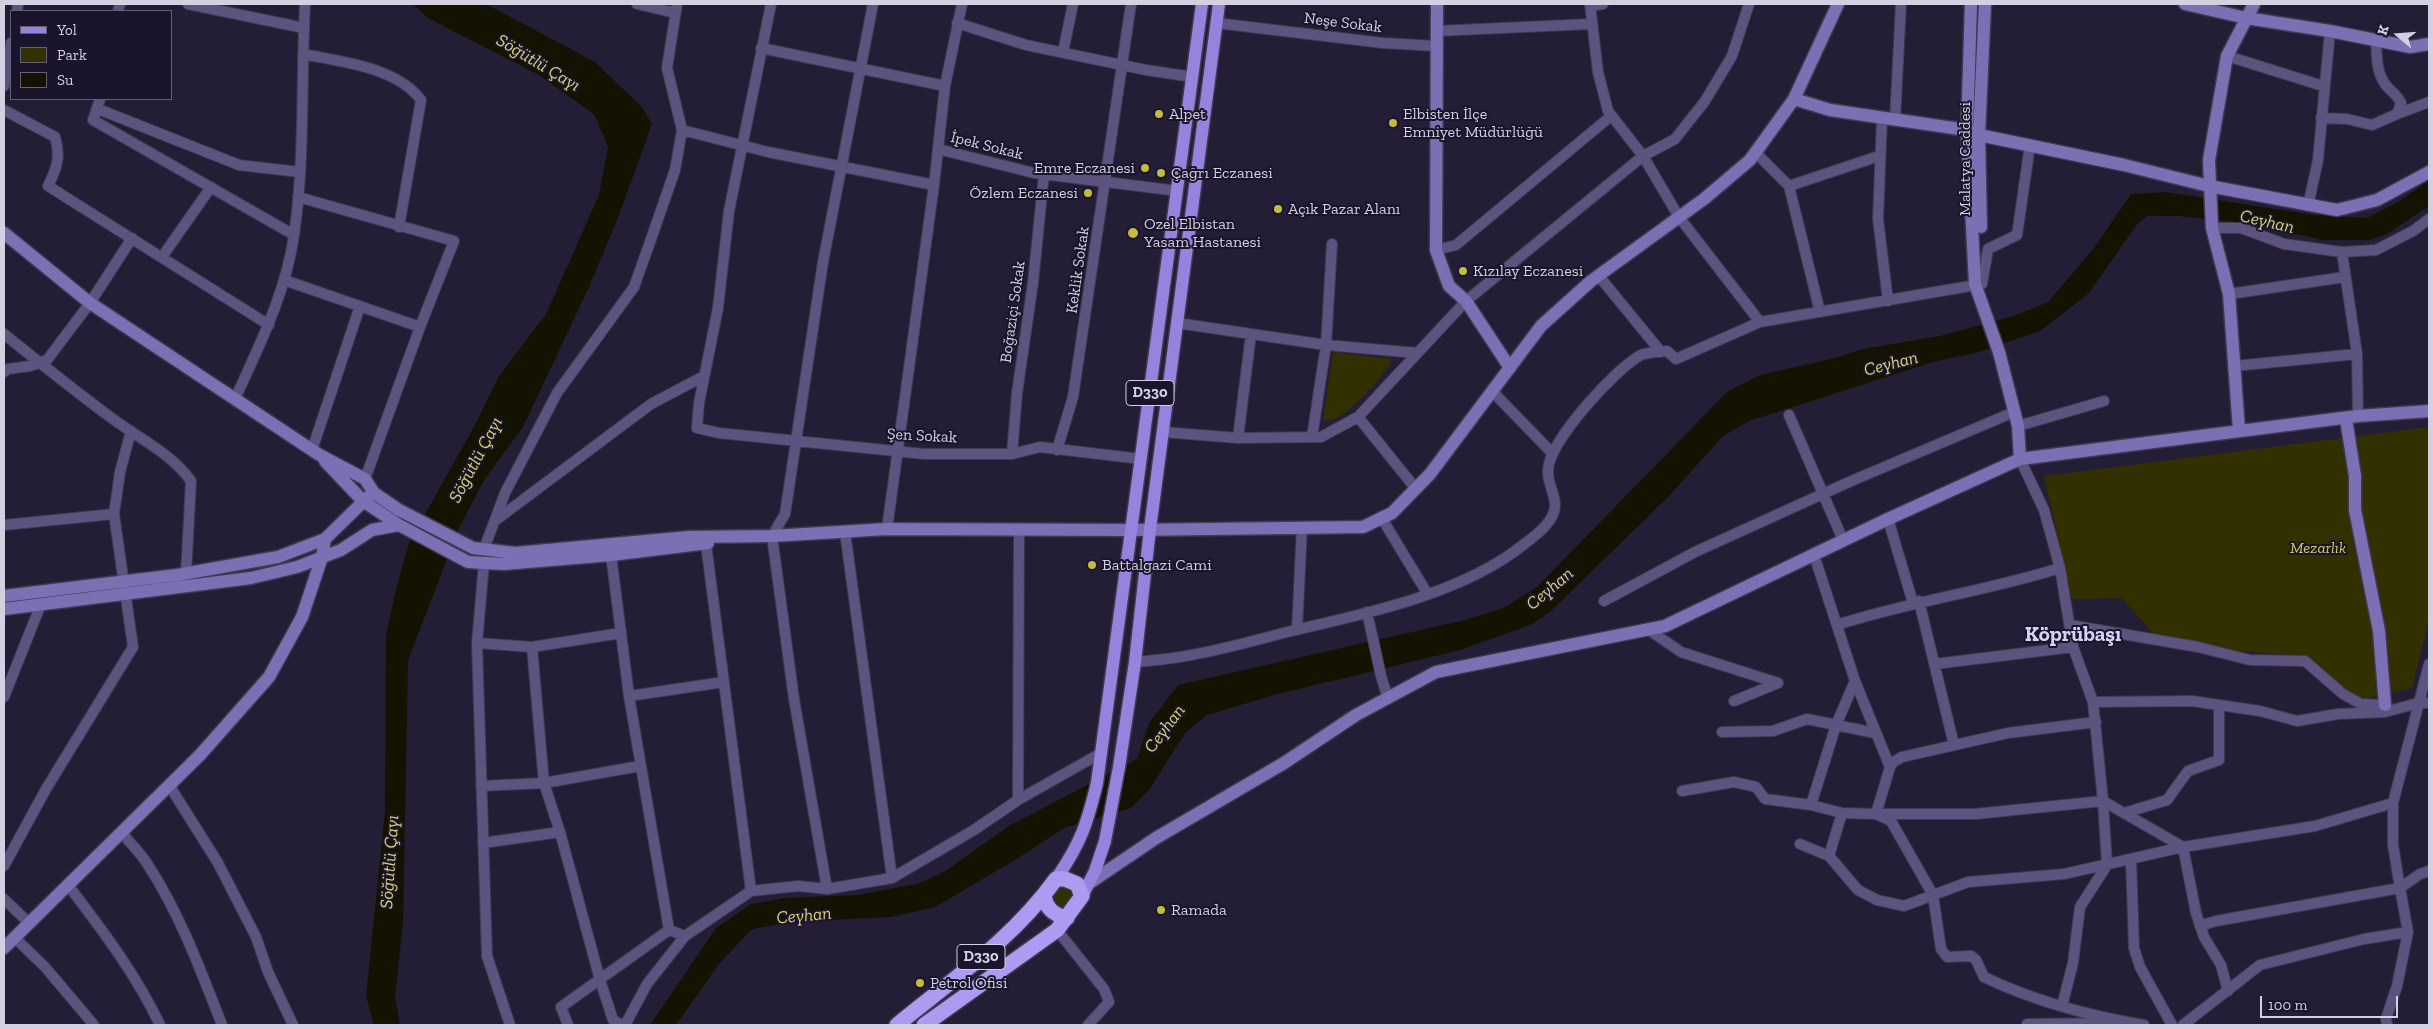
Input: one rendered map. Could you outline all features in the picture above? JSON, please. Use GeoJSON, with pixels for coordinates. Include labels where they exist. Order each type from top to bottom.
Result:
{"type":"FeatureCollection","features":[{"type":"Feature","properties":{"kind":"highway"},"geometry":{"type":"LineString","coordinates":[[1056,879],[1065,879],[1085,890]]}},
{"type":"Feature","properties":{"kind":"highway","name":"D330"},"geometry":{"type":"LineString","coordinates":[[897,1025],[1007,937],[1056,879]]}},
{"type":"Feature","properties":{"kind":"highway","name":"D330"},"geometry":{"type":"LineString","coordinates":[[924,1025],[1057,930],[1085,890]]}},
{"type":"Feature","properties":{"kind":"highway"},"geometry":{"type":"LineString","coordinates":[[1044,895],[1048,908],[1067,918]]}},
{"type":"Feature","properties":{"kind":"main road","name":"D330"},"geometry":{"type":"LineString","coordinates":[[1056,879],[1078,845],[1086,827],[1097,783],[1202,4]]}},
{"type":"Feature","properties":{"kind":"main road","name":"D330"},"geometry":{"type":"LineString","coordinates":[[1085,890],[1095,871],[1110,820],[1135,662],[1150,529],[1219,4]]}},
{"type":"Feature","properties":{"kind":"street"},"geometry":{"type":"LineString","coordinates":[[188,4],[304,28]]}},
{"type":"Feature","properties":{"kind":"street"},"geometry":{"type":"LineString","coordinates":[[235,399],[269,325],[284,280],[294,235],[298,197],[305,4]]}},
{"type":"Feature","properties":{"kind":"street"},"geometry":{"type":"LineString","coordinates":[[479,549],[495,521],[506,493],[557,393],[634,287],[675,170],[682,130],[667,68],[676,9],[637,4]]}},
{"type":"Feature","properties":{"kind":"street"},"geometry":{"type":"LineString","coordinates":[[495,521],[651,404],[704,376],[718,308],[729,211],[741,144],[771,4]]}},
{"type":"Feature","properties":{"kind":"street"},"geometry":{"type":"LineString","coordinates":[[827,889],[794,699],[772,536],[785,514],[823,262],[873,4]]}},
{"type":"Feature","properties":{"kind":"street"},"geometry":{"type":"LineString","coordinates":[[888,529],[934,185],[945,86],[962,4]]}},
{"type":"Feature","properties":{"kind":"street"},"geometry":{"type":"LineString","coordinates":[[1063,52],[1073,4]]}},
{"type":"Feature","properties":{"kind":"street","name":"Keklik Sokak"},"geometry":{"type":"LineString","coordinates":[[1057,450],[1073,397],[1131,4]]}},
{"type":"Feature","properties":{"kind":"street"},"geometry":{"type":"LineString","coordinates":[[1436,4],[1436,250],[1449,286],[1466,301],[1510,368]]}},
{"type":"Feature","properties":{"kind":"street"},"geometry":{"type":"LineString","coordinates":[[1603,4],[1590,5],[1598,72],[1608,111],[1643,156],[1679,217],[1760,322]]}},
{"type":"Feature","properties":{"kind":"street"},"geometry":{"type":"LineString","coordinates":[[1163,432],[1238,438],[1321,437],[1358,417],[1466,301],[1643,156],[1675,139],[1705,102],[1732,56],[1749,4]]}},
{"type":"Feature","properties":{"kind":"street"},"geometry":{"type":"LineString","coordinates":[[4,233],[90,303],[315,452],[365,479],[374,493],[399,510],[479,549],[515,553],[689,536],[772,536],[888,529],[1132,530],[1363,526],[1392,512],[1430,474],[1541,326],[1598,275],[1679,217],[1744,166],[1756,153],[1794,99],[1838,4]]}},
{"type":"Feature","properties":{"kind":"street"},"geometry":{"type":"LineString","coordinates":[[1888,301],[1878,219],[1879,156],[1889,119],[1901,4]]}},
{"type":"Feature","properties":{"kind":"street"},"geometry":{"type":"LineString","coordinates":[[1971,4],[1978,284],[1984,314],[2000,352],[2018,426],[2020,459],[2044,510],[2060,568],[2073,647],[2093,702],[2096,722],[2107,865],[2080,907],[2073,963],[2062,1006]]}},
{"type":"Feature","properties":{"kind":"street","name":"Malatya Caddesi"},"geometry":{"type":"LineString","coordinates":[[1973,132],[1985,4]]}},
{"type":"Feature","properties":{"kind":"street"},"geometry":{"type":"LineString","coordinates":[[2185,4],[2246,18],[2330,31],[2410,48],[2429,44]]}},
{"type":"Feature","properties":{"kind":"street"},"geometry":{"type":"LineString","coordinates":[[2239,430],[2229,294],[2212,228],[2209,160],[2227,56],[2254,4]]}},
{"type":"Feature","properties":{"kind":"street"},"geometry":{"type":"LineString","coordinates":[[957,22],[1026,45],[1193,77]]}},
{"type":"Feature","properties":{"kind":"street","name":"Neşe Sokak"},"geometry":{"type":"LineString","coordinates":[[1216,23],[1383,43],[1436,46]]}},
{"type":"Feature","properties":{"kind":"street"},"geometry":{"type":"LineString","coordinates":[[1436,31],[1591,24]]}},
{"type":"Feature","properties":{"kind":"street"},"geometry":{"type":"LineString","coordinates":[[2308,206],[2318,160],[2323,86],[2330,31]]}},
{"type":"Feature","properties":{"kind":"street"},"geometry":{"type":"LineString","coordinates":[[2376,41],[2377,69],[2386,85],[2397,94],[2401,103],[2397,114]]}},
{"type":"Feature","properties":{"kind":"street"},"geometry":{"type":"LineString","coordinates":[[761,48],[945,86]]}},
{"type":"Feature","properties":{"kind":"street"},"geometry":{"type":"LineString","coordinates":[[4,86],[10,49]]}},
{"type":"Feature","properties":{"kind":"street"},"geometry":{"type":"LineString","coordinates":[[303,54],[348,63],[389,76],[412,88],[422,100],[399,227]]}},
{"type":"Feature","properties":{"kind":"street"},"geometry":{"type":"LineString","coordinates":[[2227,56],[2323,86]]}},
{"type":"Feature","properties":{"kind":"street"},"geometry":{"type":"LineString","coordinates":[[1794,99],[1830,110],[1973,132],[2030,144],[2209,191],[2337,210],[2378,200],[2429,172]]}},
{"type":"Feature","properties":{"kind":"street"},"geometry":{"type":"LineString","coordinates":[[2321,118],[2347,119],[2372,125],[2429,102]]}},
{"type":"Feature","properties":{"kind":"street"},"geometry":{"type":"LineString","coordinates":[[294,235],[93,120],[99,104],[239,165],[299,172]]}},
{"type":"Feature","properties":{"kind":"street"},"geometry":{"type":"LineString","coordinates":[[4,110],[56,138],[59,151],[58,165],[48,186],[269,325]]}},
{"type":"Feature","properties":{"kind":"street"},"geometry":{"type":"LineString","coordinates":[[1436,250],[1456,246],[1611,116]]}},
{"type":"Feature","properties":{"kind":"street"},"geometry":{"type":"LineString","coordinates":[[682,130],[841,167],[934,185]]}},
{"type":"Feature","properties":{"kind":"street"},"geometry":{"type":"LineString","coordinates":[[1978,284],[1988,249],[2018,234],[2030,144]]}},
{"type":"Feature","properties":{"kind":"street","name":"İpek Sokak"},"geometry":{"type":"LineString","coordinates":[[938,149],[1044,174],[1178,191]]}},
{"type":"Feature","properties":{"kind":"street"},"geometry":{"type":"LineString","coordinates":[[1756,153],[1789,186],[1820,312]]}},
{"type":"Feature","properties":{"kind":"street"},"geometry":{"type":"LineString","coordinates":[[1789,186],[1879,156]]}},
{"type":"Feature","properties":{"kind":"street","name":"Boğaziçi Sokak"},"geometry":{"type":"LineString","coordinates":[[1012,454],[1017,393],[1033,283],[1044,174]]}},
{"type":"Feature","properties":{"kind":"street"},"geometry":{"type":"LineString","coordinates":[[162,257],[212,187]]}},
{"type":"Feature","properties":{"kind":"street"},"geometry":{"type":"LineString","coordinates":[[298,197],[454,242],[420,327],[365,479]]}},
{"type":"Feature","properties":{"kind":"street"},"geometry":{"type":"LineString","coordinates":[[2212,228],[2241,228],[2284,244],[2342,252],[2376,250],[2429,219]]}},
{"type":"Feature","properties":{"kind":"street"},"geometry":{"type":"LineString","coordinates":[[4,372],[8,369],[30,366],[47,360],[90,303],[132,238]]}},
{"type":"Feature","properties":{"kind":"street"},"geometry":{"type":"LineString","coordinates":[[1312,437],[1326,345],[1332,244]]}},
{"type":"Feature","properties":{"kind":"street"},"geometry":{"type":"LineString","coordinates":[[2342,252],[2357,354],[2352,417],[2355,510],[2380,631],[2385,709]]}},
{"type":"Feature","properties":{"kind":"street"},"geometry":{"type":"LineString","coordinates":[[1598,275],[1662,352]]}},
{"type":"Feature","properties":{"kind":"street"},"geometry":{"type":"LineString","coordinates":[[2229,294],[2345,277]]}},
{"type":"Feature","properties":{"kind":"street"},"geometry":{"type":"LineString","coordinates":[[284,280],[420,327]]}},
{"type":"Feature","properties":{"kind":"street"},"geometry":{"type":"LineString","coordinates":[[1135,662],[1191,656],[1367,612],[1465,581],[1490,569],[1523,545],[1548,523],[1555,506],[1548,478],[1549,463],[1556,446],[1597,394],[1624,365],[1643,354],[1667,352],[1676,359],[1760,322],[1978,284]]}},
{"type":"Feature","properties":{"kind":"street"},"geometry":{"type":"LineString","coordinates":[[315,452],[360,306]]}},
{"type":"Feature","properties":{"kind":"street"},"geometry":{"type":"LineString","coordinates":[[1177,323],[1326,345],[1417,353]]}},
{"type":"Feature","properties":{"kind":"street"},"geometry":{"type":"LineString","coordinates":[[4,334],[39,363],[165,454],[185,472],[191,481],[186,574]]}},
{"type":"Feature","properties":{"kind":"street"},"geometry":{"type":"LineString","coordinates":[[1238,438],[1250,334]]}},
{"type":"Feature","properties":{"kind":"street"},"geometry":{"type":"LineString","coordinates":[[2234,366],[2357,354]]}},
{"type":"Feature","properties":{"kind":"street","name":"Şen Sokak"},"geometry":{"type":"LineString","coordinates":[[704,376],[698,403],[696,428],[701,429],[795,441],[864,446],[897,452],[1012,454],[1040,447],[1141,459]]}},
{"type":"Feature","properties":{"kind":"street"},"geometry":{"type":"LineString","coordinates":[[1492,391],[1553,454]]}},
{"type":"Feature","properties":{"kind":"street"},"geometry":{"type":"LineString","coordinates":[[2018,426],[2104,401]]}},
{"type":"Feature","properties":{"kind":"street"},"geometry":{"type":"LineString","coordinates":[[1604,601],[1695,552],[2014,412]]}},
{"type":"Feature","properties":{"kind":"street"},"geometry":{"type":"LineString","coordinates":[[1085,890],[1156,838],[1284,762],[1356,715],[1436,672],[1665,626],[1888,519],[2020,459],[2352,417],[2429,412]]}},
{"type":"Feature","properties":{"kind":"street"},"geometry":{"type":"LineString","coordinates":[[1789,415],[1844,540]]}},
{"type":"Feature","properties":{"kind":"street"},"geometry":{"type":"LineString","coordinates":[[1358,417],[1416,489]]}},
{"type":"Feature","properties":{"kind":"street"},"geometry":{"type":"LineString","coordinates":[[4,866],[46,789],[133,647],[114,514],[120,472],[131,431]]}},
{"type":"Feature","properties":{"kind":"street"},"geometry":{"type":"LineString","coordinates":[[315,452],[362,501],[399,525],[468,562],[504,564],[611,555],[772,536]]}},
{"type":"Feature","properties":{"kind":"street"},"geometry":{"type":"LineString","coordinates":[[4,609],[41,604],[278,557],[325,539],[362,501],[374,493]]}},
{"type":"Feature","properties":{"kind":"street"},"geometry":{"type":"LineString","coordinates":[[4,525],[114,514]]}},
{"type":"Feature","properties":{"kind":"street"},"geometry":{"type":"LineString","coordinates":[[1381,517],[1427,593]]}},
{"type":"Feature","properties":{"kind":"street"},"geometry":{"type":"LineString","coordinates":[[1888,519],[1935,664],[1954,746]]}},
{"type":"Feature","properties":{"kind":"street"},"geometry":{"type":"LineString","coordinates":[[4,596],[251,578],[297,567],[341,550],[372,530],[399,525]]}},
{"type":"Feature","properties":{"kind":"street"},"geometry":{"type":"LineString","coordinates":[[1296,630],[1302,527]]}},
{"type":"Feature","properties":{"kind":"street"},"geometry":{"type":"LineString","coordinates":[[1018,800],[1019,530]]}},
{"type":"Feature","properties":{"kind":"street"},"geometry":{"type":"LineString","coordinates":[[845,532],[892,878]]}},
{"type":"Feature","properties":{"kind":"street"},"geometry":{"type":"LineString","coordinates":[[4,948],[200,755],[269,677],[302,617],[322,557],[325,539]]}},
{"type":"Feature","properties":{"kind":"street"},"geometry":{"type":"LineString","coordinates":[[706,544],[751,891]]}},
{"type":"Feature","properties":{"kind":"street"},"geometry":{"type":"LineString","coordinates":[[1814,554],[1855,681],[1890,767]]}},
{"type":"Feature","properties":{"kind":"street"},"geometry":{"type":"LineString","coordinates":[[611,555],[640,766],[670,930]]}},
{"type":"Feature","properties":{"kind":"street"},"geometry":{"type":"LineString","coordinates":[[484,563],[477,643],[487,956],[510,1025]]}},
{"type":"Feature","properties":{"kind":"street"},"geometry":{"type":"LineString","coordinates":[[1837,624],[1916,602],[2022,580],[2060,568]]}},
{"type":"Feature","properties":{"kind":"street"},"geometry":{"type":"LineString","coordinates":[[4,697],[41,604]]}},
{"type":"Feature","properties":{"kind":"street"},"geometry":{"type":"LineString","coordinates":[[1367,612],[1381,676],[1388,698]]}},
{"type":"Feature","properties":{"kind":"street"},"geometry":{"type":"LineString","coordinates":[[2070,625],[2198,648],[2250,660],[2305,661],[2344,694],[2361,704],[2385,709]]}},
{"type":"Feature","properties":{"kind":"street"},"geometry":{"type":"LineString","coordinates":[[1649,630],[1681,652],[1778,683],[1734,701]]}},
{"type":"Feature","properties":{"kind":"street"},"geometry":{"type":"LineString","coordinates":[[477,643],[532,647],[621,633]]}},
{"type":"Feature","properties":{"kind":"street"},"geometry":{"type":"LineString","coordinates":[[532,647],[544,784],[560,832],[600,980],[616,1024]]}},
{"type":"Feature","properties":{"kind":"street"},"geometry":{"type":"LineString","coordinates":[[1935,664],[2073,647]]}},
{"type":"Feature","properties":{"kind":"street"},"geometry":{"type":"LineString","coordinates":[[2387,1025],[2386,1020],[2397,986],[2408,932],[2393,845],[2393,803],[2429,664]]}},
{"type":"Feature","properties":{"kind":"street"},"geometry":{"type":"LineString","coordinates":[[1810,805],[1836,726],[1855,681]]}},
{"type":"Feature","properties":{"kind":"street"},"geometry":{"type":"LineString","coordinates":[[629,696],[724,682]]}},
{"type":"Feature","properties":{"kind":"street"},"geometry":{"type":"LineString","coordinates":[[2093,702],[2192,701],[2260,711],[2297,721],[2429,703]]}},
{"type":"Feature","properties":{"kind":"street"},"geometry":{"type":"LineString","coordinates":[[2124,813],[2167,800],[2188,771],[2219,760],[2219,706]]}},
{"type":"Feature","properties":{"kind":"street"},"geometry":{"type":"LineString","coordinates":[[1722,732],[1773,731],[1807,719],[1836,726],[1851,726],[1875,733]]}},
{"type":"Feature","properties":{"kind":"street"},"geometry":{"type":"LineString","coordinates":[[1876,814],[1890,767],[1892,763],[1902,757],[2008,733],[2096,722]]}},
{"type":"Feature","properties":{"kind":"street"},"geometry":{"type":"LineString","coordinates":[[616,1024],[684,936],[751,891],[798,886],[827,889],[892,878],[974,830],[1018,800],[1101,753]]}},
{"type":"Feature","properties":{"kind":"street"},"geometry":{"type":"LineString","coordinates":[[481,786],[544,784],[640,766]]}},
{"type":"Feature","properties":{"kind":"street"},"geometry":{"type":"LineString","coordinates":[[1682,791],[1734,782],[1756,787],[1766,799],[1810,805],[1842,813],[1876,814],[1975,814],[2103,801],[2182,847],[2200,926],[2221,966],[2228,991]]}},
{"type":"Feature","properties":{"kind":"street"},"geometry":{"type":"LineString","coordinates":[[169,786],[218,863],[256,937],[268,972],[293,1025]]}},
{"type":"Feature","properties":{"kind":"street"},"geometry":{"type":"LineString","coordinates":[[1800,844],[1829,856],[1858,890],[1877,900],[1904,906],[1968,882],[2064,874],[2182,847],[2315,826],[2393,803]]}},
{"type":"Feature","properties":{"kind":"street"},"geometry":{"type":"LineString","coordinates":[[1829,856],[1842,813]]}},
{"type":"Feature","properties":{"kind":"street"},"geometry":{"type":"LineString","coordinates":[[1876,814],[1891,821],[1933,895],[1941,949],[1946,957],[1971,956],[1976,960],[1984,977],[2062,1006],[2120,1021],[2144,1025]]}},
{"type":"Feature","properties":{"kind":"street"},"geometry":{"type":"LineString","coordinates":[[121,832],[148,864],[170,905],[192,949],[222,1025]]}},
{"type":"Feature","properties":{"kind":"street"},"geometry":{"type":"LineString","coordinates":[[483,843],[560,832]]}},
{"type":"Feature","properties":{"kind":"street"},"geometry":{"type":"LineString","coordinates":[[2130,859],[2134,948],[2140,967],[2172,1025]]}},
{"type":"Feature","properties":{"kind":"street"},"geometry":{"type":"LineString","coordinates":[[2200,926],[2216,921],[2400,888],[2420,874],[2429,871]]}},
{"type":"Feature","properties":{"kind":"street"},"geometry":{"type":"LineString","coordinates":[[68,885],[112,943],[148,998],[160,1025]]}},
{"type":"Feature","properties":{"kind":"street"},"geometry":{"type":"LineString","coordinates":[[4,899],[29,923]]}},
{"type":"Feature","properties":{"kind":"street"},"geometry":{"type":"LineString","coordinates":[[670,930],[684,936]]}},
{"type":"Feature","properties":{"kind":"street"},"geometry":{"type":"LineString","coordinates":[[568,1025],[561,1007],[670,930]]}},
{"type":"Feature","properties":{"kind":"street"},"geometry":{"type":"LineString","coordinates":[[1057,930],[1104,989],[1109,1002],[1088,1025]]}},
{"type":"Feature","properties":{"kind":"street"},"geometry":{"type":"LineString","coordinates":[[2183,1025],[2260,965],[2364,938],[2408,932]]}},
{"type":"Feature","properties":{"kind":"street"},"geometry":{"type":"LineString","coordinates":[[15,938],[45,967],[94,1025]]}},
{"type":"Feature","properties":{"kind":"street"},"geometry":{"type":"LineString","coordinates":[[2027,1024],[2111,1024],[2120,1021]]}},
{"type":"Feature","properties":{"kind":"green space"},"geometry":{"type":"Polygon","coordinates":[[[1333,352],[1390,359],[1391,363],[1372,386],[1346,412],[1331,420],[1323,420],[1333,352]]]}},
{"type":"Feature","properties":{"kind":"green space","name":"Mezarlık"},"geometry":{"type":"Polygon","coordinates":[[[2429,427],[2429,619],[2412,688],[2360,700],[2306,656],[2222,650],[2155,636],[2122,598],[2072,599],[2044,476],[2429,427]]]}},
{"type":"Feature","properties":{"kind":"green space"},"geometry":{"type":"Polygon","coordinates":[[[1060,886],[1068,886],[1074,892],[1074,900],[1068,906],[1060,906],[1054,900],[1054,892],[1060,886]]]}},
{"type":"Feature","properties":{"kind":"water","name":"Söğütlü Çayı"},"geometry":{"type":"Polygon","coordinates":[[[413,4],[486,4],[595,62],[641,106],[652,124],[616,223],[588,289],[523,427],[484,480],[459,528],[408,660],[403,923],[395,997],[400,1025],[374,1025],[366,996],[385,811],[386,636],[396,589],[409,543],[475,425],[499,376],[546,314],[599,195],[608,147],[594,114],[539,75],[428,18],[413,4]]]}},
{"type":"Feature","properties":{"kind":"water","name":"Ceyhan"},"geometry":{"type":"Polygon","coordinates":[[[2429,180],[2429,206],[2387,234],[2369,240],[2323,240],[2245,223],[2178,216],[2148,216],[2138,223],[2088,294],[2040,331],[1979,352],[1933,362],[1749,421],[1723,436],[1668,497],[1551,611],[1530,625],[1460,650],[1274,695],[1207,715],[1185,733],[1149,790],[1131,808],[1064,828],[1015,860],[935,907],[891,917],[790,922],[752,929],[718,965],[676,1025],[650,1025],[716,928],[751,904],[786,898],[858,895],[920,883],[944,872],[1009,826],[1137,759],[1149,723],[1178,685],[1465,620],[1503,608],[1537,587],[1728,391],[1760,375],[1835,358],[1863,349],[1940,336],[2014,316],[2048,302],[2094,248],[2131,194],[2166,192],[2314,215],[2367,218],[2400,201],[2429,180]]]}},
{"type":"Feature","properties":{"kind":"place","name":"Alpet"},"geometry":{"type":"Point","coordinates":[1159,114]}},
{"type":"Feature","properties":{"kind":"place","name":"Elbisten İlçe Emniyet Müdürlüğü"},"geometry":{"type":"Point","coordinates":[1393,123]}},
{"type":"Feature","properties":{"kind":"place","name":"Emre Eczanesi"},"geometry":{"type":"Point","coordinates":[1145,168]}},
{"type":"Feature","properties":{"kind":"place","name":"Çağrı Eczanesi"},"geometry":{"type":"Point","coordinates":[1161,173]}},
{"type":"Feature","properties":{"kind":"place","name":"Özlem Eczanesi"},"geometry":{"type":"Point","coordinates":[1088,193]}},
{"type":"Feature","properties":{"kind":"place","name":"Açık Pazar Alanı"},"geometry":{"type":"Point","coordinates":[1278,209]}},
{"type":"Feature","properties":{"kind":"place","name":"Ozel Elbistan Yasam Hastanesi"},"geometry":{"type":"Point","coordinates":[1133,233]}},
{"type":"Feature","properties":{"kind":"place","name":"Kızılay Eczanesi"},"geometry":{"type":"Point","coordinates":[1463,271]}},
{"type":"Feature","properties":{"kind":"place","name":"Battalgazi Cami"},"geometry":{"type":"Point","coordinates":[1092,565]}},
{"type":"Feature","properties":{"kind":"place","name":"Ramada"},"geometry":{"type":"Point","coordinates":[1161,910]}},
{"type":"Feature","properties":{"kind":"place","name":"Petrol Ofisi"},"geometry":{"type":"Point","coordinates":[920,983]}},
{"type":"Feature","properties":{"kind":"district","name":"Köprübaşı"},"geometry":{"type":"Point","coordinates":[2073,635]}}]}
